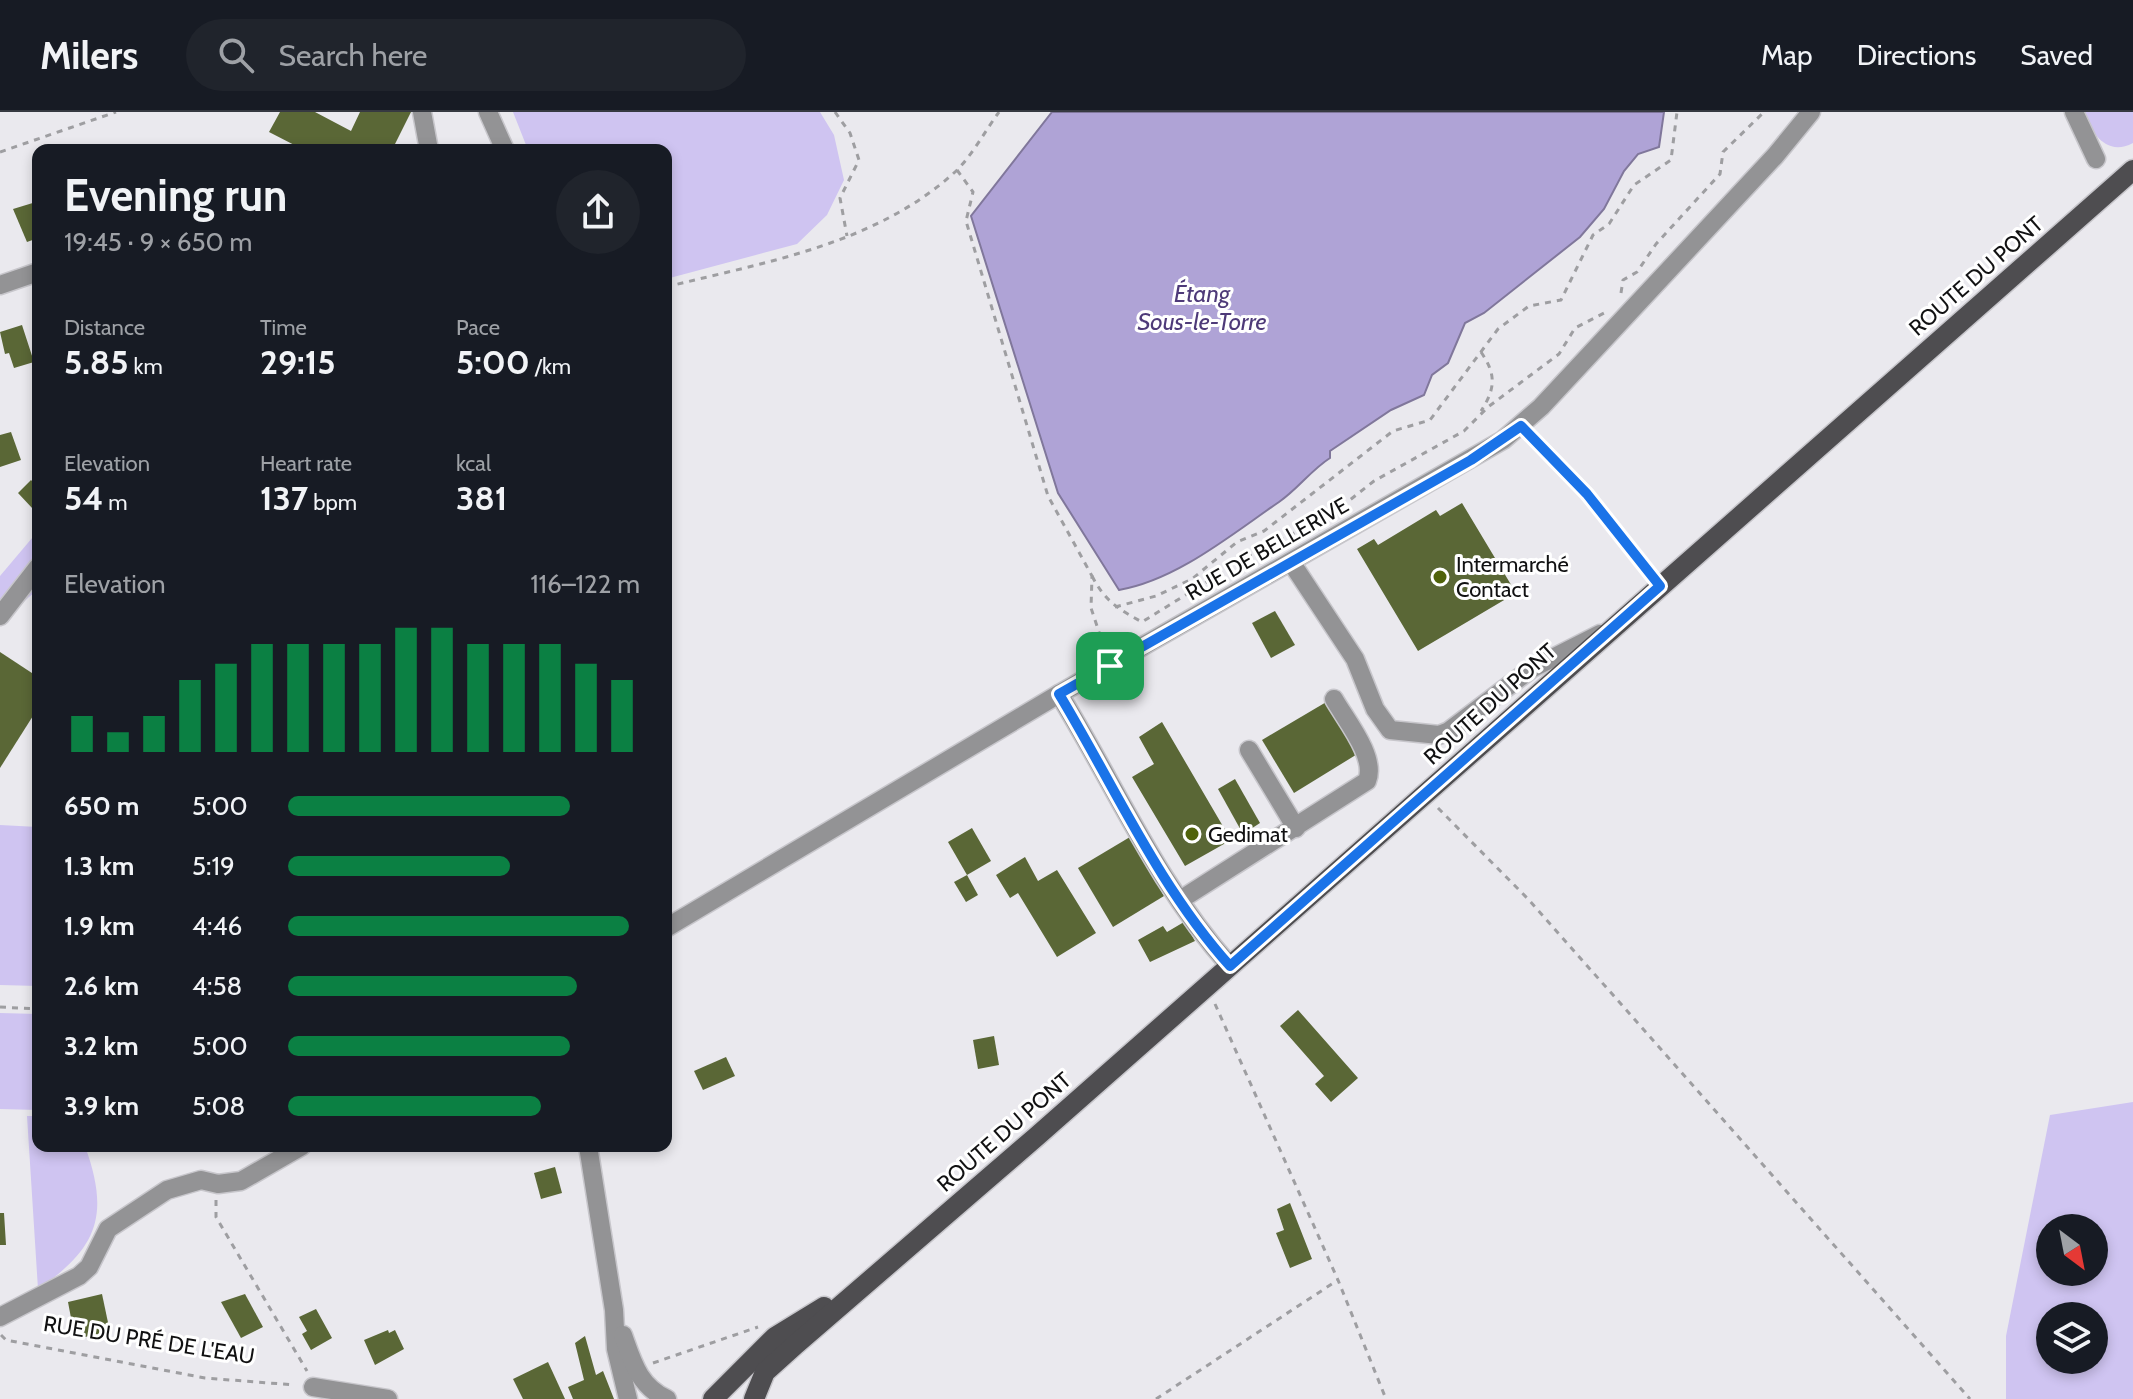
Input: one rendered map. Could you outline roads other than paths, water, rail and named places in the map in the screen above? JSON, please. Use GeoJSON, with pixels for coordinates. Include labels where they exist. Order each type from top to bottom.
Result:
{"type":"FeatureCollection","features":[{"type":"Feature","properties":{"kind":"main road","name":"ROUTE DU PONT"},"geometry":{"type":"LineString","coordinates":[[754,1399],[765,1372],[2133,170]]}},
{"type":"Feature","properties":{"kind":"main road","name":"ROUTE DU PONT"},"geometry":{"type":"LineString","coordinates":[[713,1399],[775,1337],[879,1273]]}},
{"type":"Feature","properties":{"kind":"street"},"geometry":{"type":"LineString","coordinates":[[422,112],[428,144]]}},
{"type":"Feature","properties":{"kind":"street"},"geometry":{"type":"LineString","coordinates":[[488,112],[502,144]]}},
{"type":"Feature","properties":{"kind":"street","name":"RUE DE BELLERIVE"},"geometry":{"type":"LineString","coordinates":[[672,924],[1059,694],[1471,460],[1521,426],[1775,156],[1811,112]]}},
{"type":"Feature","properties":{"kind":"street"},"geometry":{"type":"LineString","coordinates":[[2074,112],[2096,159]]}},
{"type":"Feature","properties":{"kind":"street"},"geometry":{"type":"LineString","coordinates":[[0,285],[32,274]]}},
{"type":"Feature","properties":{"kind":"street"},"geometry":{"type":"LineString","coordinates":[[1291,562],[1355,659],[1375,709],[1390,730],[1439,735],[1531,669],[1609,630]]}},
{"type":"Feature","properties":{"kind":"street"},"geometry":{"type":"LineString","coordinates":[[0,616],[32,575]]}},
{"type":"Feature","properties":{"kind":"street"},"geometry":{"type":"LineString","coordinates":[[1059,694],[1121,807],[1205,938],[1230,966]]}},
{"type":"Feature","properties":{"kind":"street"},"geometry":{"type":"LineString","coordinates":[[1180,900],[1359,788],[1370,774],[1362,748],[1334,699]]}},
{"type":"Feature","properties":{"kind":"street"},"geometry":{"type":"LineString","coordinates":[[1249,750],[1296,828]]}},
{"type":"Feature","properties":{"kind":"street"},"geometry":{"type":"LineString","coordinates":[[0,1317],[79,1276],[89,1267],[108,1229],[167,1190],[201,1180],[218,1184],[241,1181],[292,1152]]}},
{"type":"Feature","properties":{"kind":"street"},"geometry":{"type":"LineString","coordinates":[[589,1152],[614,1310],[616,1349],[628,1399]]}},
{"type":"Feature","properties":{"kind":"street"},"geometry":{"type":"LineString","coordinates":[[614,1310],[639,1376],[651,1392],[667,1399]]}},
{"type":"Feature","properties":{"kind":"street"},"geometry":{"type":"LineString","coordinates":[[313,1387],[388,1399]]}},
{"type":"Feature","properties":{"kind":"water","name":"Étang Sous-le-Torre"},"geometry":{"type":"Polygon","coordinates":[[[1052,112],[1664,112],[1659,147],[1638,154],[1624,171],[1604,209],[1580,237],[1484,313],[1465,323],[1448,363],[1432,375],[1424,395],[1391,410],[1330,451],[1330,458],[1286,497],[1203,554],[1162,577],[1119,590],[1058,493],[971,216],[1052,112]]]}},
{"type":"Feature","properties":{"kind":"place","name":"Intermarché Contact"},"geometry":{"type":"Point","coordinates":[1440,577]}},
{"type":"Feature","properties":{"kind":"place","name":"Gedimat"},"geometry":{"type":"Point","coordinates":[1192,834]}}]}
